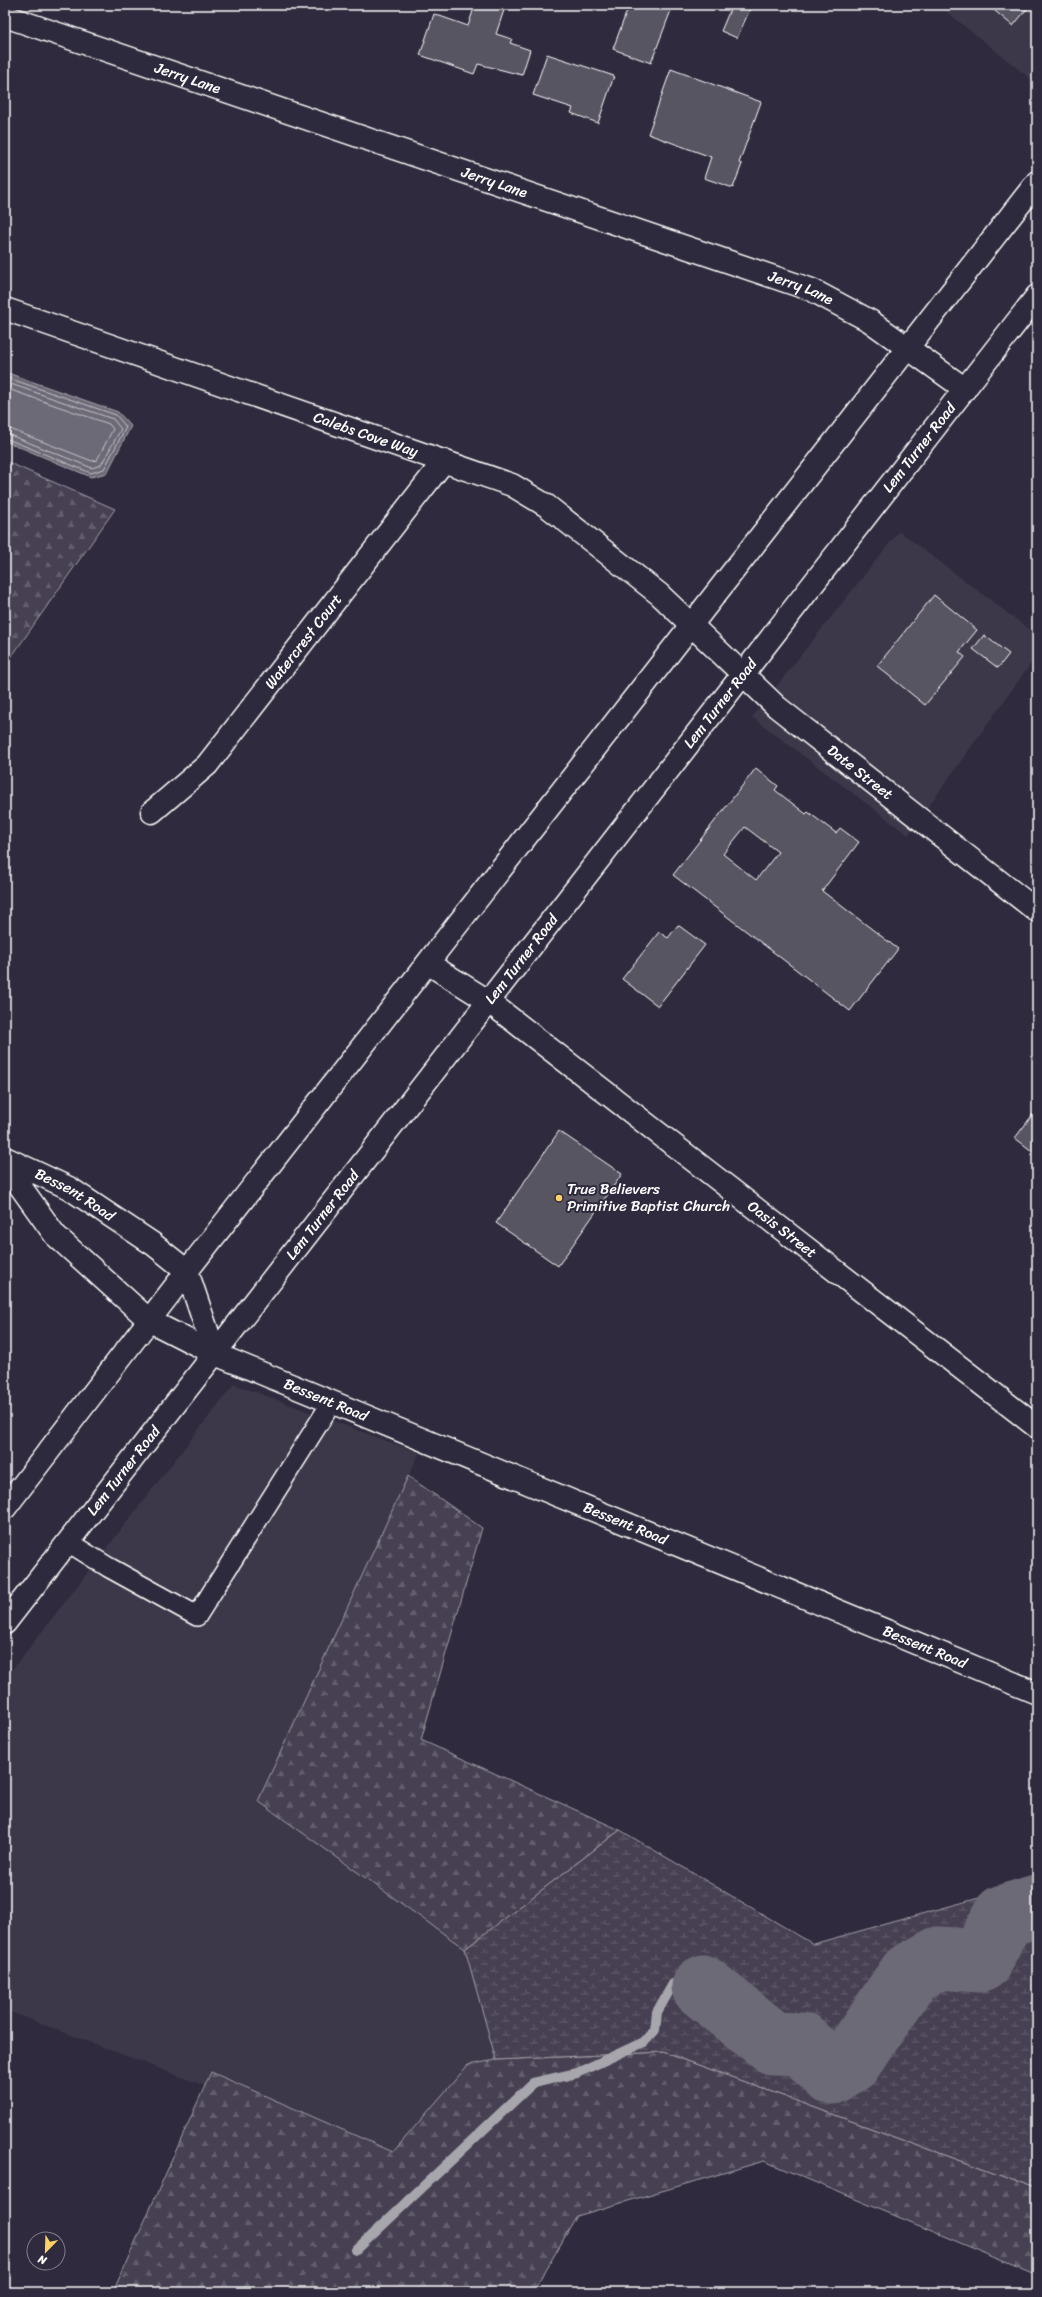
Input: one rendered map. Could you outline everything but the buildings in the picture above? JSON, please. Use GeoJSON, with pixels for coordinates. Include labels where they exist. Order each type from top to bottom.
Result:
{"type":"FeatureCollection","features":[{"type":"Feature","properties":{"kind":"street","name":"Jerry Lane"},"geometry":{"type":"LineString","coordinates":[[5,16],[812,290],[870,321],[965,389]]}},
{"type":"Feature","properties":{"kind":"street"},"geometry":{"type":"LineString","coordinates":[[5,1508],[150,1322],[187,1271],[429,964],[691,625],[1037,182]]}},
{"type":"Feature","properties":{"kind":"street","name":"Lem Turner Road"},"geometry":{"type":"LineString","coordinates":[[5,1623],[1037,296]]}},
{"type":"Feature","properties":{"kind":"street","name":"Calebs Cove Way"},"geometry":{"type":"LineString","coordinates":[[5,309],[512,485],[547,506],[659,594],[691,625]]}},
{"type":"Feature","properties":{"kind":"street","name":"Watercrest Court"},"geometry":{"type":"LineString","coordinates":[[152,812],[207,765],[444,461]]}},
{"type":"Feature","properties":{"kind":"street","name":"Date Street"},"geometry":{"type":"LineString","coordinates":[[691,625],[776,707],[1037,911]]}},
{"type":"Feature","properties":{"kind":"street","name":"Oasis Street"},"geometry":{"type":"LineString","coordinates":[[429,964],[488,1001],[1037,1428]]}},
{"type":"Feature","properties":{"kind":"street","name":"Bessent Road"},"geometry":{"type":"LineString","coordinates":[[5,1158],[69,1188],[153,1244],[187,1271]]}},
{"type":"Feature","properties":{"kind":"street","name":"Bessent Road"},"geometry":{"type":"LineString","coordinates":[[5,1164],[55,1235],[150,1322],[215,1354],[1037,1693]]}},
{"type":"Feature","properties":{"kind":"street"},"geometry":{"type":"LineString","coordinates":[[187,1271],[215,1354]]}},
{"type":"Feature","properties":{"kind":"lane"},"geometry":{"type":"LineString","coordinates":[[68,1542],[108,1567],[197,1616],[332,1402]]}},
{"type":"Feature","properties":{"kind":"shaded area"},"geometry":{"type":"Polygon","coordinates":[[[938,5],[1037,5],[1037,84],[938,5]]]}},
{"type":"Feature","properties":{"kind":"shaded area"},"geometry":{"type":"Polygon","coordinates":[[[899,531],[1037,635],[1037,655],[908,835],[752,717],[899,531]]]}},
{"type":"Feature","properties":{"kind":"shaded area"},"geometry":{"type":"Polygon","coordinates":[[[234,1384],[419,1453],[258,1801],[465,1949],[496,2060],[468,2065],[393,2152],[212,2072],[205,2086],[5,2010],[5,1679],[234,1384]]]}},
{"type":"Feature","properties":{"kind":"green space"},"geometry":{"type":"Polygon","coordinates":[[[5,461],[115,509],[5,666],[5,461]]]}},
{"type":"Feature","properties":{"kind":"green space"},"geometry":{"type":"Polygon","coordinates":[[[408,1476],[482,1528],[421,1740],[620,1830],[465,1949],[258,1801],[408,1476]]]}},
{"type":"Feature","properties":{"kind":"green space"},"geometry":{"type":"Polygon","coordinates":[[[620,1830],[813,1944],[1015,1888],[1037,1893],[1037,2189],[663,2052],[496,2060],[465,1949],[620,1830]]]}},
{"type":"Feature","properties":{"kind":"green space"},"geometry":{"type":"Polygon","coordinates":[[[663,2052],[1037,2189],[1037,2275],[764,2161],[577,2216],[533,2292],[113,2292],[211,2072],[393,2152],[468,2065],[496,2060],[663,2052]]]}},
{"type":"Feature","properties":{"kind":"water"},"geometry":{"type":"Polygon","coordinates":[[[5,372],[118,412],[131,426],[107,473],[91,477],[5,441],[5,372]]]}},
{"type":"Feature","properties":{"kind":"waterway"},"geometry":{"type":"LineString","coordinates":[[703,1987],[773,2043],[802,2044],[831,2073],[850,2062],[910,1974],[939,1958],[980,1961],[1004,1916],[1037,1906]]}},
{"type":"Feature","properties":{"kind":"waterway"},"geometry":{"type":"LineString","coordinates":[[356,2250],[533,2083],[577,2073],[644,2042],[655,2030],[657,2012],[673,1984],[689,1979],[703,1987]]}},
{"type":"Feature","properties":{"kind":"place","name":"True Believers Primitive Baptist Church"},"geometry":{"type":"Point","coordinates":[559,1198]}}]}
